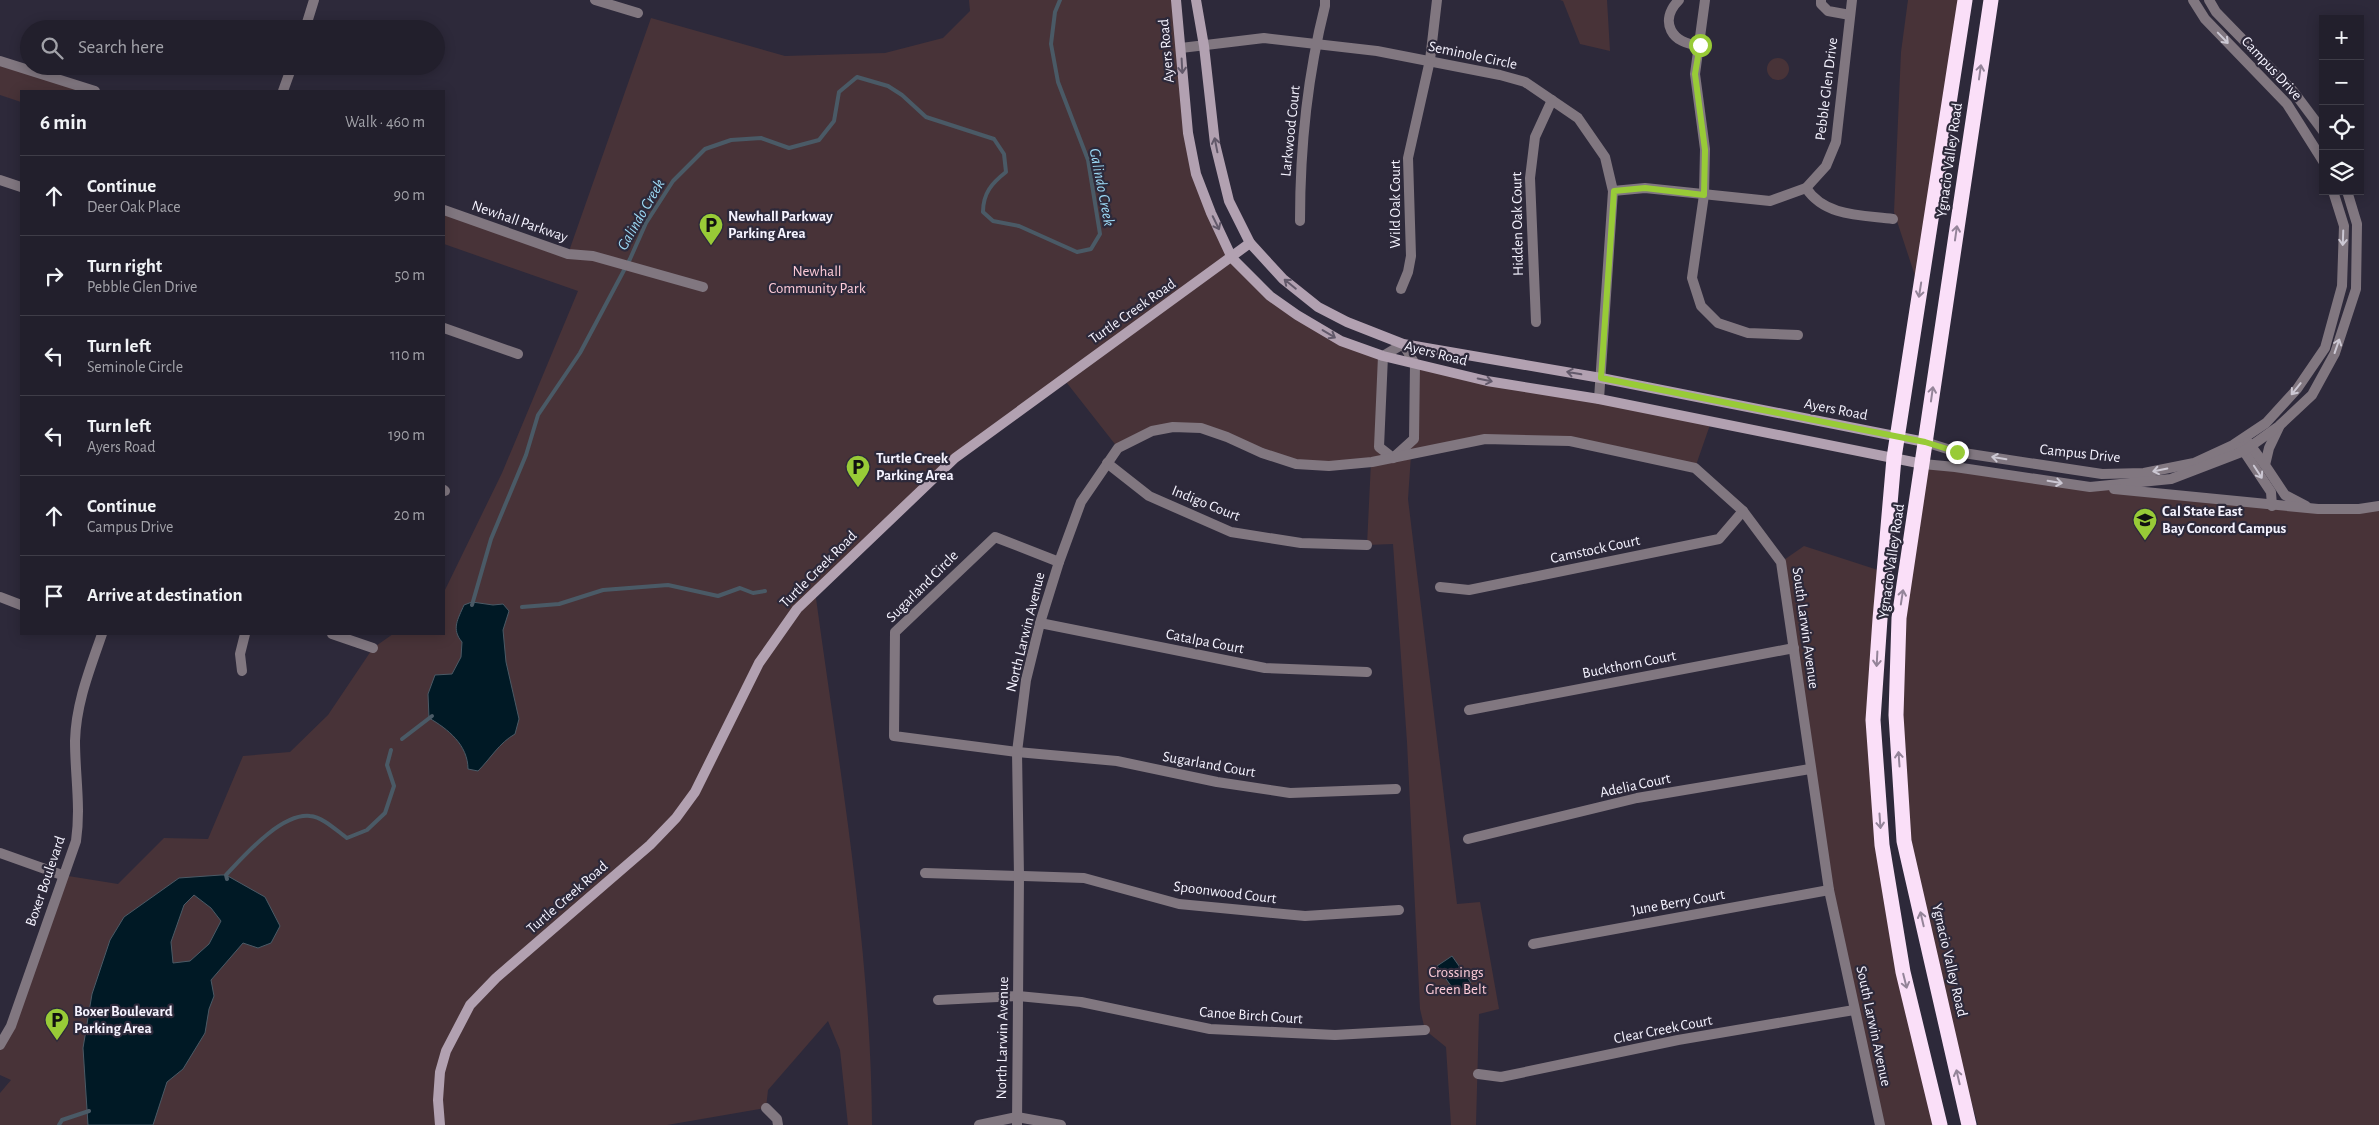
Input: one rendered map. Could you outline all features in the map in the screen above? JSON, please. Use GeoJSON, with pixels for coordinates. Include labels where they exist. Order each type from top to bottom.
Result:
{"type":"FeatureCollection","features":[{"type":"Feature","properties":{"kind":"highway","name":"Ygnacio Valley Road"},"geometry":{"type":"LineString","coordinates":[[1940,1125],[1903,972],[1882,845],[1874,730],[1880,619],[1894,458],[1965,0]]}},
{"type":"Feature","properties":{"kind":"highway","name":"Ygnacio Valley Road"},"geometry":{"type":"LineString","coordinates":[[1969,1125],[1904,841],[1896,715],[1899,618],[1991,0]]}},
{"type":"Feature","properties":{"kind":"street"},"geometry":{"type":"LineString","coordinates":[[308,20],[314,0]]}},
{"type":"Feature","properties":{"kind":"street"},"geometry":{"type":"LineString","coordinates":[[595,0],[638,14]]}},
{"type":"Feature","properties":{"kind":"street","name":"Ayers Road"},"geometry":{"type":"LineString","coordinates":[[1176,0],[1188,133],[1196,174],[1210,213],[1232,258],[1270,296],[1298,315],[1341,341],[1383,356],[1415,364],[1487,381],[1599,399],[1923,464]]}},
{"type":"Feature","properties":{"kind":"street","name":"Ayers Road"},"geometry":{"type":"LineString","coordinates":[[1196,0],[1204,46],[1217,153],[1229,202],[1250,243],[1283,279],[1318,307],[1347,322],[1403,344],[1601,378],[1925,442]]}},
{"type":"Feature","properties":{"kind":"street","name":"Larkwood Court"},"geometry":{"type":"LineString","coordinates":[[1300,221],[1300,172],[1316,43],[1326,6],[1325,0]]}},
{"type":"Feature","properties":{"kind":"street","name":"Wild Oak Court"},"geometry":{"type":"LineString","coordinates":[[1401,289],[1408,272],[1411,256],[1408,158],[1430,60],[1437,0]]}},
{"type":"Feature","properties":{"kind":"street"},"geometry":{"type":"LineString","coordinates":[[1679,0],[1670,14],[1668,24],[1672,33],[1679,41],[1689,45],[1700,45]]}},
{"type":"Feature","properties":{"kind":"street"},"geometry":{"type":"LineString","coordinates":[[1705,0],[1695,74],[1705,150],[1704,195],[1692,278],[1701,306],[1718,323],[1748,333],[1798,335]]}},
{"type":"Feature","properties":{"kind":"street"},"geometry":{"type":"LineString","coordinates":[[1821,0],[1821,4],[1828,11],[1850,15]]}},
{"type":"Feature","properties":{"kind":"street","name":"Pebble Glen Drive"},"geometry":{"type":"LineString","coordinates":[[1614,191],[1645,188],[1770,201],[1806,188],[1826,166],[1836,142],[1852,0]]}},
{"type":"Feature","properties":{"kind":"street","name":"Campus Drive"},"geometry":{"type":"LineString","coordinates":[[2193,0],[2204,18],[2287,104],[2319,156]]}},
{"type":"Feature","properties":{"kind":"street","name":"Campus Drive"},"geometry":{"type":"LineString","coordinates":[[2209,0],[2216,12],[2293,91],[2319,126]]}},
{"type":"Feature","properties":{"kind":"street","name":"Seminole Circle"},"geometry":{"type":"LineString","coordinates":[[1181,48],[1264,38],[1316,43],[1430,60],[1526,82],[1578,118],[1605,156],[1614,191],[1599,399]]}},
{"type":"Feature","properties":{"kind":"street"},"geometry":{"type":"LineString","coordinates":[[0,60],[20,67]]}},
{"type":"Feature","properties":{"kind":"street"},"geometry":{"type":"LineString","coordinates":[[46,75],[92,90]]}},
{"type":"Feature","properties":{"kind":"street"},"geometry":{"type":"LineString","coordinates":[[283,90],[289,75]]}},
{"type":"Feature","properties":{"kind":"street","name":"Hidden Oak Court"},"geometry":{"type":"LineString","coordinates":[[1536,322],[1530,178],[1535,137],[1552,100]]}},
{"type":"Feature","properties":{"kind":"street"},"geometry":{"type":"LineString","coordinates":[[0,180],[20,187]]}},
{"type":"Feature","properties":{"kind":"street"},"geometry":{"type":"LineString","coordinates":[[1806,188],[1820,204],[1832,210],[1893,219]]}},
{"type":"Feature","properties":{"kind":"street","name":"Campus Drive"},"geometry":{"type":"LineString","coordinates":[[1925,442],[1957,452],[2110,474],[2144,473],[2194,463],[2241,440],[2266,423],[2297,389],[2325,348],[2342,286],[2344,226],[2334,195]]}},
{"type":"Feature","properties":{"kind":"street","name":"Campus Drive"},"geometry":{"type":"LineString","coordinates":[[1923,464],[2090,487],[2170,479],[2248,448],[2279,426],[2312,395],[2335,353],[2356,289],[2356,224],[2348,195]]}},
{"type":"Feature","properties":{"kind":"street","name":"Newhall Parkway"},"geometry":{"type":"LineString","coordinates":[[445,210],[568,254],[593,256],[703,287]]}},
{"type":"Feature","properties":{"kind":"street","name":"Turtle Creek Road"},"geometry":{"type":"LineString","coordinates":[[440,1125],[438,1100],[440,1072],[446,1050],[470,1005],[496,978],[650,845],[676,818],[695,792],[759,663],[797,609],[955,458],[1010,416],[1232,258],[1250,243]]}},
{"type":"Feature","properties":{"kind":"street"},"geometry":{"type":"LineString","coordinates":[[445,328],[518,354]]}},
{"type":"Feature","properties":{"kind":"street"},"geometry":{"type":"LineString","coordinates":[[1403,344],[1415,364],[1414,439],[1393,458],[1379,447],[1383,356],[1403,344]]}},
{"type":"Feature","properties":{"kind":"street"},"geometry":{"type":"LineString","coordinates":[[2265,465],[2269,448],[2279,426]]}},
{"type":"Feature","properties":{"kind":"street","name":"North Larwin Avenue"},"geometry":{"type":"LineString","coordinates":[[1017,1121],[1019,876],[1017,752],[1026,680],[1040,623],[1059,562],[1081,502],[1118,448],[1152,431],[1173,427],[1201,428],[1227,437],[1262,453],[1296,464],[1329,466],[1393,458]]}},
{"type":"Feature","properties":{"kind":"street","name":"South Larwin Avenue"},"geometry":{"type":"LineString","coordinates":[[1393,458],[1485,439],[1570,441],[1695,468],[1743,511],[1781,562],[1829,890],[1878,1125]]}},
{"type":"Feature","properties":{"kind":"street"},"geometry":{"type":"LineString","coordinates":[[2241,440],[2265,465],[2285,495],[2306,508]]}},
{"type":"Feature","properties":{"kind":"street"},"geometry":{"type":"LineString","coordinates":[[2248,448],[2271,492],[2272,506]]}},
{"type":"Feature","properties":{"kind":"street","name":"Indigo Court"},"geometry":{"type":"LineString","coordinates":[[1107,463],[1149,496],[1232,532],[1301,543],[1367,545]]}},
{"type":"Feature","properties":{"kind":"street"},"geometry":{"type":"LineString","coordinates":[[2090,487],[2272,506],[2359,509],[2379,506]]}},
{"type":"Feature","properties":{"kind":"street","name":"Camstock Court"},"geometry":{"type":"LineString","coordinates":[[1440,588],[1469,590],[1719,538],[1743,511]]}},
{"type":"Feature","properties":{"kind":"street","name":"Sugarland Circle"},"geometry":{"type":"LineString","coordinates":[[894,736],[895,632],[995,536],[1059,562]]}},
{"type":"Feature","properties":{"kind":"street"},"geometry":{"type":"LineString","coordinates":[[0,597],[20,604]]}},
{"type":"Feature","properties":{"kind":"street","name":"Catalpa Court"},"geometry":{"type":"LineString","coordinates":[[1040,623],[1265,668],[1367,672]]}},
{"type":"Feature","properties":{"kind":"street","name":"Boxer Boulevard"},"geometry":{"type":"LineString","coordinates":[[0,1045],[11,1026],[62,875],[76,841],[79,823],[75,742],[80,698],[102,635]]}},
{"type":"Feature","properties":{"kind":"street"},"geometry":{"type":"LineString","coordinates":[[242,671],[240,654],[245,635]]}},
{"type":"Feature","properties":{"kind":"street"},"geometry":{"type":"LineString","coordinates":[[335,635],[374,648]]}},
{"type":"Feature","properties":{"kind":"street","name":"Buckthorn Court"},"geometry":{"type":"LineString","coordinates":[[1469,710],[1794,648]]}},
{"type":"Feature","properties":{"kind":"street","name":"Sugarland Court"},"geometry":{"type":"LineString","coordinates":[[894,736],[1017,752],[1117,761],[1217,782],[1290,793],[1396,789]]}},
{"type":"Feature","properties":{"kind":"street","name":"Adelia Court"},"geometry":{"type":"LineString","coordinates":[[1468,840],[1637,798],[1810,768]]}},
{"type":"Feature","properties":{"kind":"street"},"geometry":{"type":"LineString","coordinates":[[0,853],[62,875]]}},
{"type":"Feature","properties":{"kind":"street","name":"Spoonwood Court"},"geometry":{"type":"LineString","coordinates":[[925,873],[1084,878],[1179,904],[1305,916],[1399,910]]}},
{"type":"Feature","properties":{"kind":"street","name":"June Berry Court"},"geometry":{"type":"LineString","coordinates":[[1533,944],[1829,890]]}},
{"type":"Feature","properties":{"kind":"street","name":"Canoe Birch Court"},"geometry":{"type":"LineString","coordinates":[[938,1000],[1018,996],[1081,1002],[1210,1029],[1335,1036],[1425,1030]]}},
{"type":"Feature","properties":{"kind":"street","name":"Clear Creek Court"},"geometry":{"type":"LineString","coordinates":[[1478,1074],[1501,1077],[1678,1040],[1854,1010]]}},
{"type":"Feature","properties":{"kind":"street"},"geometry":{"type":"LineString","coordinates":[[766,1108],[777,1119],[778,1125]]}},
{"type":"Feature","properties":{"kind":"street"},"geometry":{"type":"LineString","coordinates":[[979,1125],[1017,1121],[1061,1125]]}},
{"type":"Feature","properties":{"kind":"green space","name":"Newhall Community Park"},"geometry":{"type":"Polygon","coordinates":[[[969,0],[1176,0],[1196,174],[1232,258],[1297,315],[1383,356],[1379,447],[1393,458],[1414,439],[1415,364],[1711,422],[1695,468],[1570,441],[1485,439],[1411,455],[1408,499],[1457,904],[1480,902],[1499,1009],[1479,1014],[1476,1125],[1451,1125],[1446,1047],[1425,1030],[1420,1009],[1407,742],[1393,544],[1367,545],[1371,462],[1296,464],[1227,437],[1173,427],[1118,448],[1063,378],[955,458],[815,591],[860,924],[870,1058],[872,1125],[848,1125],[840,1050],[828,1021],[768,1090],[766,1108],[667,1125],[0,1125],[0,1093],[11,1080],[0,1075],[0,1045],[62,875],[118,884],[164,838],[208,839],[243,756],[290,752],[328,715],[373,648],[392,635],[445,635],[445,590],[502,473],[578,291],[445,244],[445,210],[568,254],[651,18],[785,56],[885,53],[943,38],[970,11],[969,0]]]}},
{"type":"Feature","properties":{"kind":"green space"},"geometry":{"type":"Polygon","coordinates":[[[1560,0],[1607,0],[1610,51],[1580,44],[1563,1],[1560,0]]]}},
{"type":"Feature","properties":{"kind":"green space"},"geometry":{"type":"Polygon","coordinates":[[[1908,0],[1965,0],[1920,291],[1894,212],[1901,52],[1908,0]]]}},
{"type":"Feature","properties":{"kind":"green space"},"geometry":{"type":"Polygon","coordinates":[[[1778,58],[1786,61],[1789,69],[1786,77],[1778,80],[1770,77],[1767,69],[1770,61],[1778,58]]]}},
{"type":"Feature","properties":{"kind":"green space"},"geometry":{"type":"Polygon","coordinates":[[[0,61],[20,67],[20,75],[44,75],[92,90],[20,90],[20,102],[0,95],[0,61]]]}},
{"type":"Feature","properties":{"kind":"green space"},"geometry":{"type":"Polygon","coordinates":[[[1923,464],[2272,506],[2379,506],[2379,1125],[1978,1125],[1937,983],[1904,841],[1899,618],[1923,464]]]}},
{"type":"Feature","properties":{"kind":"green space"},"geometry":{"type":"Polygon","coordinates":[[[1804,546],[1884,572],[1873,720],[1882,845],[1940,1125],[1880,1125],[1829,890],[1781,562],[1804,546]]]}},
{"type":"Feature","properties":{"kind":"water"},"geometry":{"type":"Polygon","coordinates":[[[472,602],[493,605],[503,604],[509,611],[503,630],[506,662],[519,719],[515,734],[500,746],[478,771],[468,769],[465,752],[461,745],[443,727],[429,718],[428,694],[435,675],[452,674],[461,657],[462,642],[456,628],[464,605],[472,602]]]}},
{"type":"Feature","properties":{"kind":"water"},"geometry":{"type":"Polygon","coordinates":[[[226,875],[265,897],[280,926],[271,943],[258,948],[243,943],[211,980],[214,996],[209,1009],[205,1033],[183,1069],[167,1082],[153,1125],[88,1125],[83,1048],[92,994],[110,940],[124,917],[179,878],[226,875]],[[194,895],[184,905],[171,942],[173,963],[190,961],[209,944],[221,921],[211,908],[194,895]]]}},
{"type":"Feature","properties":{"kind":"water"},"geometry":{"type":"Polygon","coordinates":[[[1452,956],[1471,983],[1456,993],[1437,966],[1452,956]]]}},
{"type":"Feature","properties":{"kind":"waterway","name":"Galindo Creek"},"geometry":{"type":"LineString","coordinates":[[472,605],[491,539],[526,455],[538,415],[580,353],[630,259],[646,223],[673,181],[705,149],[731,140],[761,138],[789,148],[819,140],[834,121],[839,92],[857,77],[888,86],[902,95],[926,117],[994,139],[1004,154],[1006,172],[989,189],[983,205],[983,212],[993,221],[1019,226],[1077,252],[1091,249],[1100,234],[1088,160],[1058,82],[1051,44],[1055,12],[1060,0]]}},
{"type":"Feature","properties":{"kind":"waterway"},"geometry":{"type":"LineString","coordinates":[[522,607],[559,604],[603,590],[668,585],[718,596],[740,588],[753,593],[765,591]]}},
{"type":"Feature","properties":{"kind":"waterway","name":"Galindo Creek"},"geometry":{"type":"LineString","coordinates":[[402,739],[432,716]]}},
{"type":"Feature","properties":{"kind":"waterway","name":"Galindo Creek"},"geometry":{"type":"LineString","coordinates":[[227,879],[226,875],[243,857],[264,837],[287,821],[299,817],[315,817],[330,825],[347,838],[367,830],[385,813],[394,786],[387,765],[391,750]]}},
{"type":"Feature","properties":{"kind":"waterway","name":"Galindo Creek"},"geometry":{"type":"LineString","coordinates":[[59,1125],[62,1120],[89,1111]]}},
{"type":"Feature","properties":{"kind":"place","name":"Newhall Parkway Parking Area"},"geometry":{"type":"Point","coordinates":[711,246]}},
{"type":"Feature","properties":{"kind":"place","name":"Turtle Creek Parking Area"},"geometry":{"type":"Point","coordinates":[858,488]}},
{"type":"Feature","properties":{"kind":"place","name":"Cal State East Bay Concord Campus"},"geometry":{"type":"Point","coordinates":[2145,541]}},
{"type":"Feature","properties":{"kind":"place","name":"Boxer Boulevard Parking Area"},"geometry":{"type":"Point","coordinates":[57,1041]}},
{"type":"Feature","properties":{"kind":"route"},"geometry":{"type":"LineString","coordinates":[[1700,45],[1695,74],[1705,150],[1704,195],[1645,188],[1614,191],[1601,378],[1925,442],[1957,452]]}},
{"type":"Feature","properties":{"kind":"park label","name":"Crossings Green Belt"},"geometry":{"type":"Point","coordinates":[1456,980]}}]}
